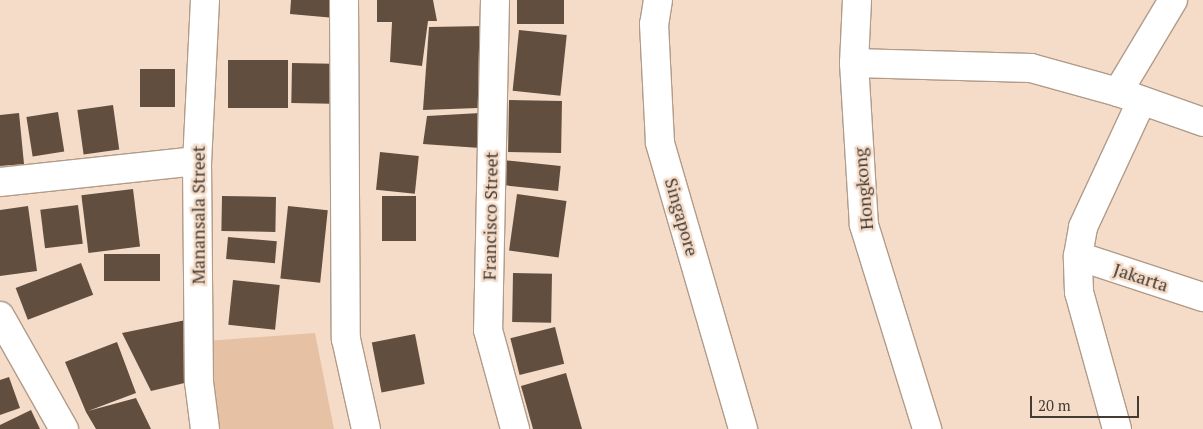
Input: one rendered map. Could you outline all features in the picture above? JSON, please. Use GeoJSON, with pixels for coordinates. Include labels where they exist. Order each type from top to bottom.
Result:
{"type":"FeatureCollection","features":[{"type":"Feature","properties":{"kind":"street","name":"Manansala Street"},"geometry":{"type":"LineString","coordinates":[[205,0],[197,161],[200,382],[205,429]]}},
{"type":"Feature","properties":{"kind":"street"},"geometry":{"type":"LineString","coordinates":[[344,0],[346,339],[366,429]]}},
{"type":"Feature","properties":{"kind":"street","name":"Francisco Street"},"geometry":{"type":"LineString","coordinates":[[495,0],[488,330],[515,429]]}},
{"type":"Feature","properties":{"kind":"street","name":"Singapore"},"geometry":{"type":"LineString","coordinates":[[658,0],[654,24],[660,143],[743,429]]}},
{"type":"Feature","properties":{"kind":"street","name":"Hongkong"},"geometry":{"type":"LineString","coordinates":[[857,0],[854,63],[864,225],[927,429]]}},
{"type":"Feature","properties":{"kind":"street"},"geometry":{"type":"LineString","coordinates":[[1117,429],[1079,292],[1078,256],[1083,228],[1130,97],[1173,0]]}},
{"type":"Feature","properties":{"kind":"street"},"geometry":{"type":"LineString","coordinates":[[854,63],[1031,68],[1130,97],[1203,122]]}},
{"type":"Feature","properties":{"kind":"street"},"geometry":{"type":"LineString","coordinates":[[0,182],[197,161]]}},
{"type":"Feature","properties":{"kind":"street","name":"Jakarta"},"geometry":{"type":"LineString","coordinates":[[1078,256],[1203,297]]}},
{"type":"Feature","properties":{"kind":"street"},"geometry":{"type":"LineString","coordinates":[[0,316],[64,429]]}},
{"type":"Feature","properties":{"kind":"shaded area"},"geometry":{"type":"Polygon","coordinates":[[[315,333],[334,429],[217,429],[206,341],[315,333]]]}},
{"type":"Feature","properties":{"kind":"building"},"geometry":{"type":"Polygon","coordinates":[[[291,0],[337,0],[335,18],[290,14],[291,0]]]}},
{"type":"Feature","properties":{"kind":"building"},"geometry":{"type":"Polygon","coordinates":[[[377,0],[433,0],[437,21],[428,21],[422,66],[390,62],[392,22],[377,22],[377,0]]]}},
{"type":"Feature","properties":{"kind":"building"},"geometry":{"type":"Polygon","coordinates":[[[517,0],[564,0],[564,24],[517,24],[517,0]]]}},
{"type":"Feature","properties":{"kind":"building"},"geometry":{"type":"Polygon","coordinates":[[[485,26],[478,108],[423,110],[429,27],[485,26]]]}},
{"type":"Feature","properties":{"kind":"building"},"geometry":{"type":"Polygon","coordinates":[[[519,30],[567,35],[560,96],[513,91],[519,30]]]}},
{"type":"Feature","properties":{"kind":"building"},"geometry":{"type":"Polygon","coordinates":[[[228,60],[288,60],[288,108],[228,108],[228,60]]]}},
{"type":"Feature","properties":{"kind":"building"},"geometry":{"type":"Polygon","coordinates":[[[292,63],[332,64],[331,104],[291,103],[292,63]]]}},
{"type":"Feature","properties":{"kind":"building"},"geometry":{"type":"Polygon","coordinates":[[[140,69],[175,69],[175,107],[140,107],[140,69]]]}},
{"type":"Feature","properties":{"kind":"building"},"geometry":{"type":"Polygon","coordinates":[[[509,100],[562,101],[561,153],[508,152],[509,100]]]}},
{"type":"Feature","properties":{"kind":"building"},"geometry":{"type":"Polygon","coordinates":[[[113,105],[119,150],[84,155],[77,110],[113,105]]]}},
{"type":"Feature","properties":{"kind":"building"},"geometry":{"type":"Polygon","coordinates":[[[58,112],[64,152],[33,157],[26,117],[58,112]]]}},
{"type":"Feature","properties":{"kind":"building"},"geometry":{"type":"Polygon","coordinates":[[[19,113],[24,164],[0,166],[0,115],[19,113]]]}},
{"type":"Feature","properties":{"kind":"building"},"geometry":{"type":"Polygon","coordinates":[[[480,113],[480,148],[423,144],[427,116],[480,113]]]}},
{"type":"Feature","properties":{"kind":"building"},"geometry":{"type":"Polygon","coordinates":[[[380,152],[419,156],[415,194],[376,190],[380,152]]]}},
{"type":"Feature","properties":{"kind":"building"},"geometry":{"type":"Polygon","coordinates":[[[503,160],[561,166],[558,191],[500,185],[503,160]]]}},
{"type":"Feature","properties":{"kind":"building"},"geometry":{"type":"Polygon","coordinates":[[[133,189],[140,247],[88,253],[81,195],[133,189]]]}},
{"type":"Feature","properties":{"kind":"building"},"geometry":{"type":"Polygon","coordinates":[[[517,194],[567,201],[559,257],[509,250],[517,194]]]}},
{"type":"Feature","properties":{"kind":"building"},"geometry":{"type":"Polygon","coordinates":[[[222,196],[276,197],[275,232],[221,231],[222,196]]]}},
{"type":"Feature","properties":{"kind":"building"},"geometry":{"type":"Polygon","coordinates":[[[382,196],[416,196],[416,241],[382,241],[382,196]]]}},
{"type":"Feature","properties":{"kind":"building"},"geometry":{"type":"Polygon","coordinates":[[[78,205],[83,244],[45,248],[40,210],[78,205]]]}},
{"type":"Feature","properties":{"kind":"building"},"geometry":{"type":"Polygon","coordinates":[[[28,206],[37,271],[0,276],[0,210],[28,206]]]}},
{"type":"Feature","properties":{"kind":"building"},"geometry":{"type":"Polygon","coordinates":[[[288,206],[328,210],[320,283],[280,279],[288,206]]]}},
{"type":"Feature","properties":{"kind":"building"},"geometry":{"type":"Polygon","coordinates":[[[228,237],[277,241],[275,263],[226,259],[228,237]]]}},
{"type":"Feature","properties":{"kind":"building"},"geometry":{"type":"Polygon","coordinates":[[[104,254],[160,254],[160,281],[104,281],[104,254]]]}},
{"type":"Feature","properties":{"kind":"building"},"geometry":{"type":"Polygon","coordinates":[[[81,263],[93,295],[28,320],[16,288],[81,263]]]}},
{"type":"Feature","properties":{"kind":"building"},"geometry":{"type":"Polygon","coordinates":[[[513,273],[552,274],[551,323],[512,322],[513,273]]]}},
{"type":"Feature","properties":{"kind":"building"},"geometry":{"type":"Polygon","coordinates":[[[233,280],[280,285],[275,330],[228,325],[233,280]]]}},
{"type":"Feature","properties":{"kind":"building"},"geometry":{"type":"Polygon","coordinates":[[[186,320],[197,380],[151,391],[122,333],[186,320]]]}},
{"type":"Feature","properties":{"kind":"building"},"geometry":{"type":"Polygon","coordinates":[[[555,327],[564,364],[520,375],[510,338],[555,327]]]}},
{"type":"Feature","properties":{"kind":"building"},"geometry":{"type":"Polygon","coordinates":[[[415,334],[425,384],[382,392],[372,342],[415,334]]]}},
{"type":"Feature","properties":{"kind":"building"},"geometry":{"type":"Polygon","coordinates":[[[117,342],[136,393],[88,411],[136,398],[151,429],[96,429],[86,412],[65,362],[117,342]]]}},
{"type":"Feature","properties":{"kind":"building"},"geometry":{"type":"Polygon","coordinates":[[[566,373],[582,429],[533,429],[521,386],[566,373]]]}},
{"type":"Feature","properties":{"kind":"building"},"geometry":{"type":"Polygon","coordinates":[[[9,377],[20,408],[0,415],[0,380],[9,377]]]}},
{"type":"Feature","properties":{"kind":"building"},"geometry":{"type":"Polygon","coordinates":[[[31,410],[40,429],[0,429],[0,425],[31,410]]]}}]}
